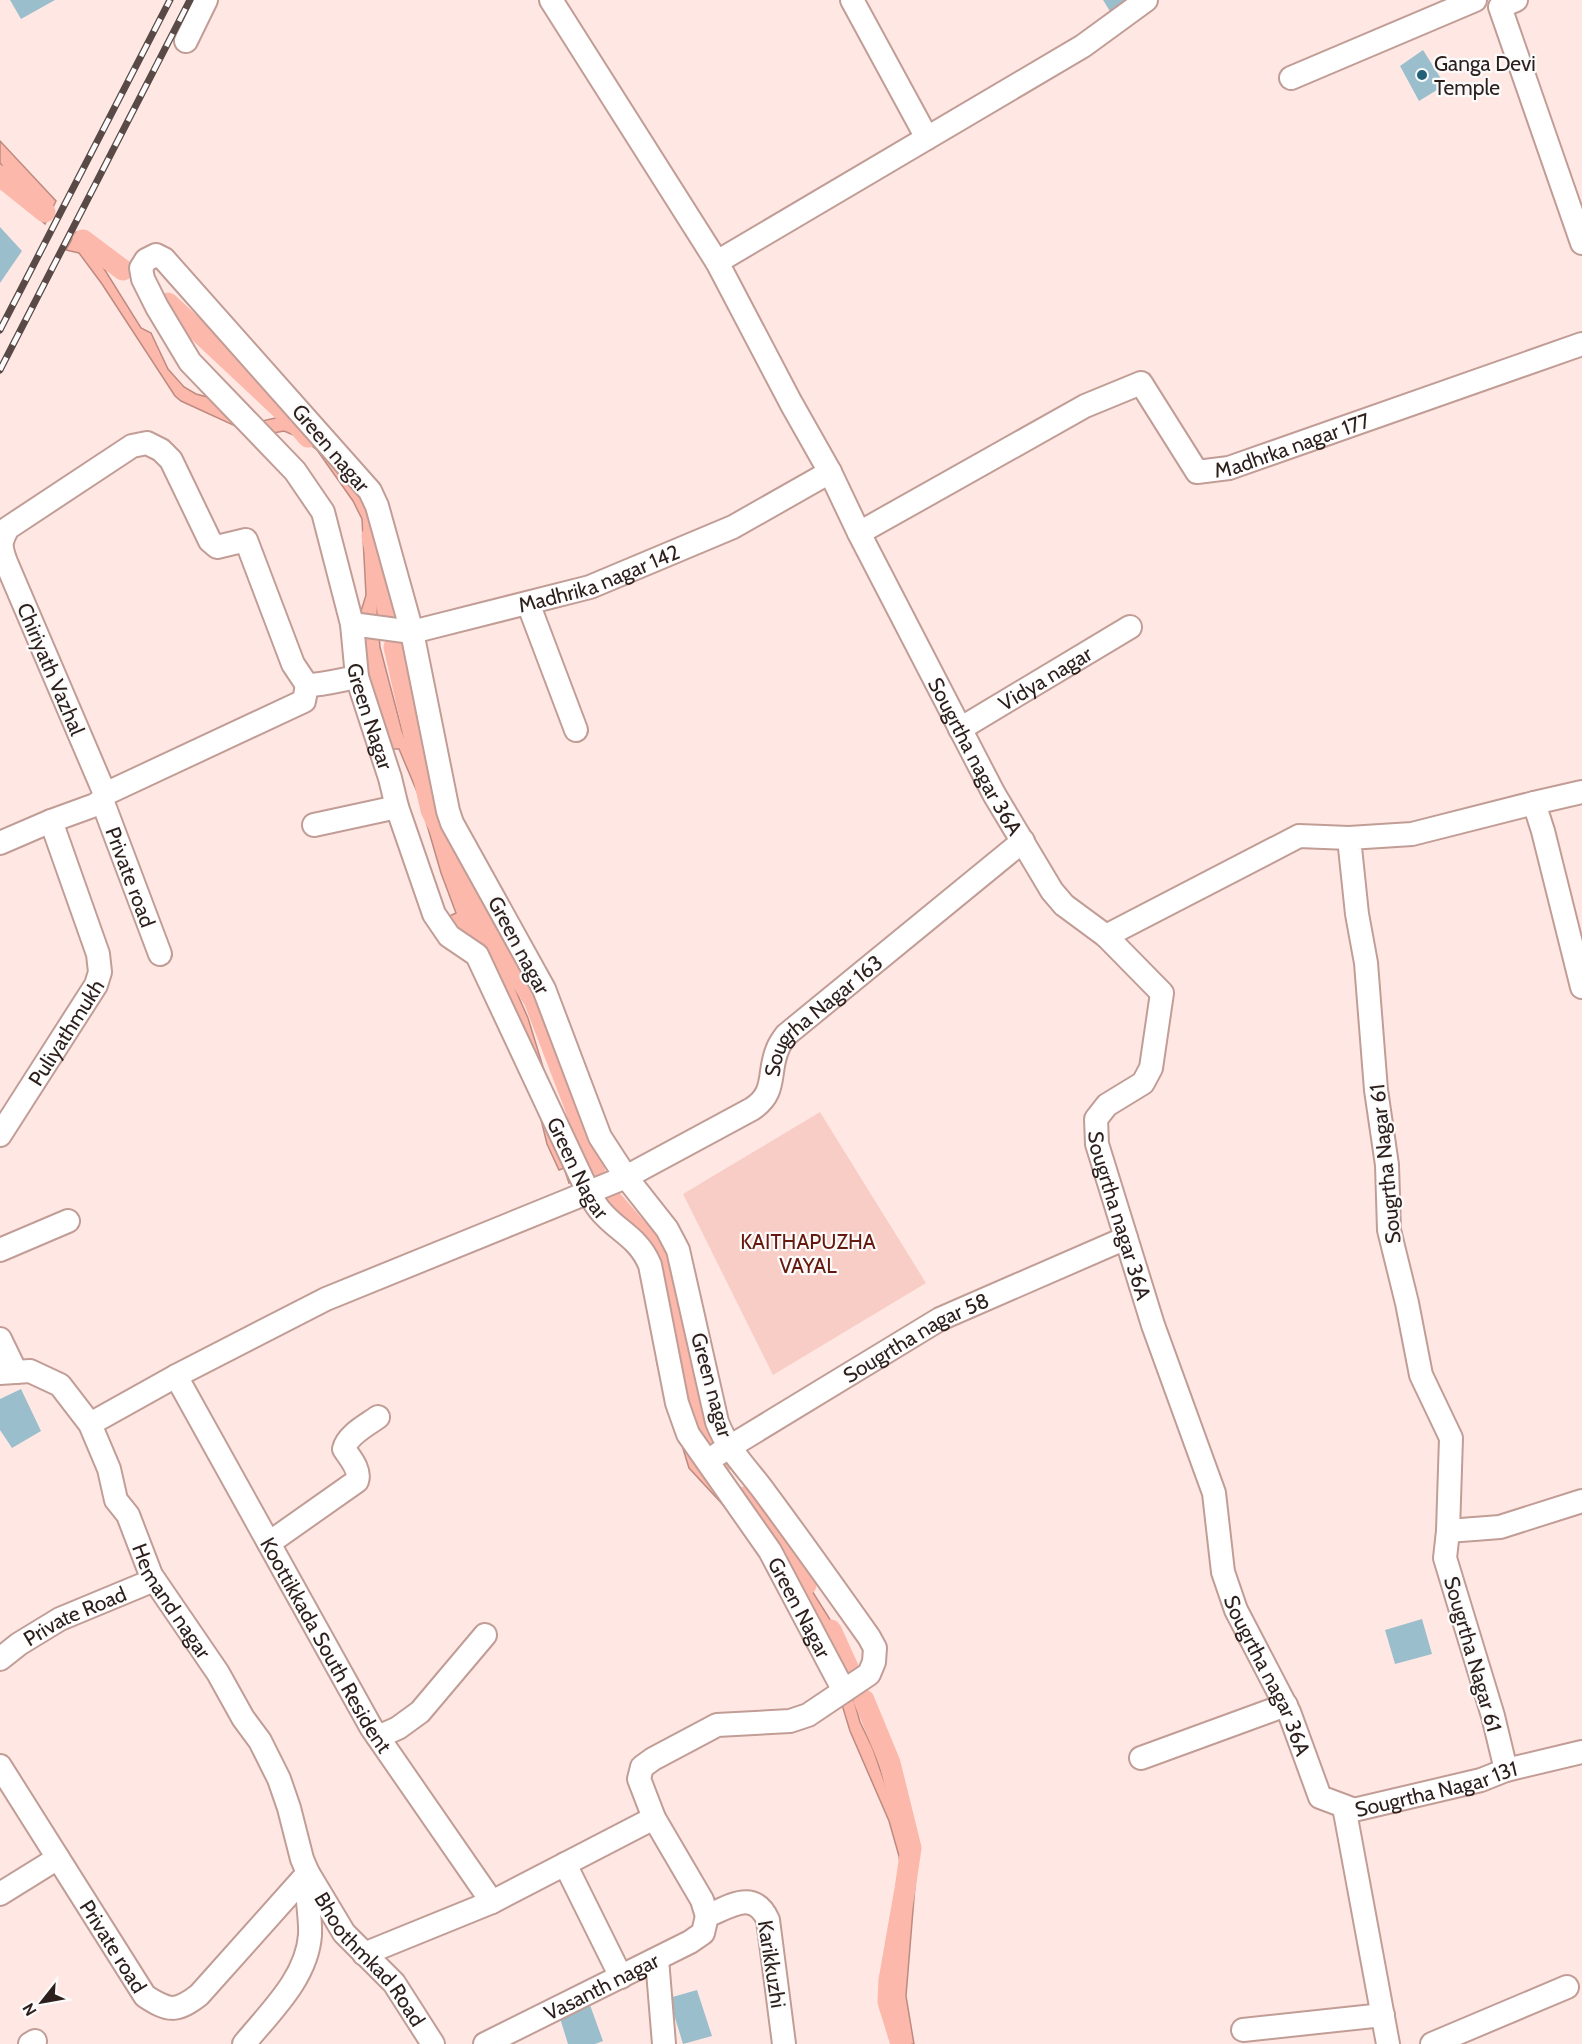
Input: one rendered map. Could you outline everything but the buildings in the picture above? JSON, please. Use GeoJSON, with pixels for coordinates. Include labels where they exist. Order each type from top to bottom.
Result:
{"type":"FeatureCollection","features":[{"type":"Feature","properties":{"kind":"street"},"geometry":{"type":"LineString","coordinates":[[186,41],[206,0]]}},
{"type":"Feature","properties":{"kind":"street","name":"Sougrtha nagar 36A"},"geometry":{"type":"LineString","coordinates":[[551,0],[717,262],[830,472],[859,533],[994,794],[1052,891],[1064,905],[1106,936],[1162,993],[1151,1068],[1143,1083],[1107,1105],[1096,1119],[1097,1144],[1153,1325],[1214,1492],[1223,1572],[1236,1610],[1286,1706],[1320,1797],[1352,1809],[1346,1812]]}},
{"type":"Feature","properties":{"kind":"street"},"geometry":{"type":"LineString","coordinates":[[852,0],[927,138]]}},
{"type":"Feature","properties":{"kind":"street"},"geometry":{"type":"LineString","coordinates":[[717,262],[1083,46],[1146,0]]}},
{"type":"Feature","properties":{"kind":"street"},"geometry":{"type":"LineString","coordinates":[[1291,78],[1475,0]]}},
{"type":"Feature","properties":{"kind":"street"},"geometry":{"type":"LineString","coordinates":[[1505,2],[1582,243]]}},
{"type":"Feature","properties":{"kind":"street","name":"Green nagar"},"geometry":{"type":"LineString","coordinates":[[352,624],[323,512],[295,471],[190,362],[143,279],[141,268],[146,260],[156,255],[164,259],[370,491],[377,507],[412,632],[452,823],[544,989],[600,1137],[626,1177],[667,1229],[678,1250],[722,1452],[765,1492],[875,1648],[870,1674],[808,1714],[790,1721],[717,1725],[642,1767],[639,1779],[654,1818],[702,1900],[707,1916]]}},
{"type":"Feature","properties":{"kind":"street","name":"Madhrka nagar 177"},"geometry":{"type":"LineString","coordinates":[[859,533],[1085,406],[1142,383],[1197,472],[1229,468],[1582,344]]}},
{"type":"Feature","properties":{"kind":"street","name":"Chiriyath Vazhal"},"geometry":{"type":"LineString","coordinates":[[103,797],[0,547],[0,537],[8,528],[132,446],[147,443],[161,450],[171,460],[210,541],[217,547],[246,540],[293,664],[306,685]]}},
{"type":"Feature","properties":{"kind":"street","name":"Madhrika nagar 142"},"geometry":{"type":"LineString","coordinates":[[352,624],[412,632],[590,587],[733,527],[830,472]]}},
{"type":"Feature","properties":{"kind":"street"},"geometry":{"type":"LineString","coordinates":[[528,603],[576,730]]}},
{"type":"Feature","properties":{"kind":"street","name":"Green Nagar"},"geometry":{"type":"LineString","coordinates":[[352,624],[357,677],[390,778],[397,807],[434,914],[450,936],[477,955],[599,1210],[636,1241],[646,1254],[677,1403],[688,1434],[770,1551],[844,1690]]}},
{"type":"Feature","properties":{"kind":"street","name":"Vidya nagar"},"geometry":{"type":"LineString","coordinates":[[960,729],[1130,627]]}},
{"type":"Feature","properties":{"kind":"street"},"geometry":{"type":"LineString","coordinates":[[0,843],[95,805],[103,797],[304,701],[306,685],[324,685],[357,677]]}},
{"type":"Feature","properties":{"kind":"street"},"geometry":{"type":"LineString","coordinates":[[1106,936],[1299,836],[1349,838],[1412,834],[1582,792]]}},
{"type":"Feature","properties":{"kind":"street","name":"Private road"},"geometry":{"type":"LineString","coordinates":[[103,797],[160,954]]}},
{"type":"Feature","properties":{"kind":"street"},"geometry":{"type":"LineString","coordinates":[[1534,803],[1582,987]]}},
{"type":"Feature","properties":{"kind":"street"},"geometry":{"type":"LineString","coordinates":[[314,825],[397,807]]}},
{"type":"Feature","properties":{"kind":"street","name":"Puliyathmukh"},"geometry":{"type":"LineString","coordinates":[[0,1135],[96,985],[100,972],[98,954],[51,821]]}},
{"type":"Feature","properties":{"kind":"street","name":"Sougrtha Nagar 61"},"geometry":{"type":"LineString","coordinates":[[1349,838],[1357,914],[1366,963],[1376,1090],[1387,1165],[1389,1230],[1407,1303],[1421,1375],[1451,1438],[1445,1558],[1493,1716],[1506,1770]]}},
{"type":"Feature","properties":{"kind":"street","name":"Sougrha Nagar 163"},"geometry":{"type":"LineString","coordinates":[[90,1424],[176,1376],[326,1299],[626,1177],[764,1102],[770,1088],[777,1048],[786,1035],[1023,841]]}},
{"type":"Feature","properties":{"kind":"street"},"geometry":{"type":"LineString","coordinates":[[0,1250],[68,1221]]}},
{"type":"Feature","properties":{"kind":"street","name":"Sougrtha nagar 58"},"geometry":{"type":"LineString","coordinates":[[722,1452],[940,1319],[1126,1238]]}},
{"type":"Feature","properties":{"kind":"street"},"geometry":{"type":"LineString","coordinates":[[0,1339],[8,1373]]}},
{"type":"Feature","properties":{"kind":"street","name":"Hemand nagar"},"geometry":{"type":"LineString","coordinates":[[8,1373],[30,1371],[60,1385],[90,1424],[109,1469],[117,1500],[128,1515],[154,1580],[203,1649],[243,1718],[260,1741],[279,1779],[308,1873]]}},
{"type":"Feature","properties":{"kind":"street","name":"Koottikkada South Resident"},"geometry":{"type":"LineString","coordinates":[[176,1376],[378,1737],[492,1902]]}},
{"type":"Feature","properties":{"kind":"street"},"geometry":{"type":"LineString","coordinates":[[269,1543],[357,1481],[359,1476],[357,1469],[344,1449],[344,1445],[378,1417]]}},
{"type":"Feature","properties":{"kind":"street"},"geometry":{"type":"LineString","coordinates":[[1448,1531],[1500,1527],[1582,1501]]}},
{"type":"Feature","properties":{"kind":"street","name":"Private Road"},"geometry":{"type":"LineString","coordinates":[[0,1659],[60,1619],[154,1580]]}},
{"type":"Feature","properties":{"kind":"street"},"geometry":{"type":"LineString","coordinates":[[378,1737],[398,1728],[420,1712],[485,1635]]}},
{"type":"Feature","properties":{"kind":"street"},"geometry":{"type":"LineString","coordinates":[[1141,1758],[1286,1706]]}},
{"type":"Feature","properties":{"kind":"street","name":"Sougrtha Nagar 131"},"geometry":{"type":"LineString","coordinates":[[1388,2044],[1346,1812],[1481,1780],[1506,1770],[1582,1752]]}},
{"type":"Feature","properties":{"kind":"street","name":"Private road"},"geometry":{"type":"LineString","coordinates":[[0,1766],[145,1996],[164,2008],[179,2008],[199,1995],[308,1873]]}},
{"type":"Feature","properties":{"kind":"street"},"geometry":{"type":"LineString","coordinates":[[364,1954],[492,1902],[654,1818]]}},
{"type":"Feature","properties":{"kind":"street"},"geometry":{"type":"LineString","coordinates":[[0,1894],[58,1858]]}},
{"type":"Feature","properties":{"kind":"street"},"geometry":{"type":"LineString","coordinates":[[565,1864],[621,1977]]}},
{"type":"Feature","properties":{"kind":"street"},"geometry":{"type":"LineString","coordinates":[[244,2044],[293,1983],[306,1953],[310,1936],[308,1873]]}},
{"type":"Feature","properties":{"kind":"street","name":"Bhoothmkad Road"},"geometry":{"type":"LineString","coordinates":[[308,1873],[344,1933],[394,1983],[433,2044]]}},
{"type":"Feature","properties":{"kind":"street","name":"Karikkuzhi"},"geometry":{"type":"LineString","coordinates":[[707,1916],[740,1903],[753,1902],[763,1908],[768,1920],[784,2044]]}},
{"type":"Feature","properties":{"kind":"street","name":"Vasanth nagar"},"geometry":{"type":"LineString","coordinates":[[485,2044],[690,1942],[703,1933],[707,1916]]}},
{"type":"Feature","properties":{"kind":"street"},"geometry":{"type":"LineString","coordinates":[[657,1959],[664,2044]]}},
{"type":"Feature","properties":{"kind":"street"},"geometry":{"type":"LineString","coordinates":[[1432,2044],[1568,1987]]}},
{"type":"Feature","properties":{"kind":"street"},"geometry":{"type":"LineString","coordinates":[[1243,2030],[1383,2015]]}},
{"type":"Feature","properties":{"kind":"green space","name":"KAITHAPUZHA VAYAL"},"geometry":{"type":"Polygon","coordinates":[[[820,1112],[926,1283],[773,1375],[683,1194],[820,1112]]]}},
{"type":"Feature","properties":{"kind":"shaded area"},"geometry":{"type":"Polygon","coordinates":[[[0,141],[56,201],[45,224],[32,210],[0,163],[0,141]]]}},
{"type":"Feature","properties":{"kind":"shaded area"},"geometry":{"type":"Polygon","coordinates":[[[76,232],[98,259],[141,328],[151,333],[168,369],[184,387],[196,394],[215,399],[258,422],[284,416],[301,424],[332,452],[379,528],[377,624],[358,621],[366,595],[362,519],[353,501],[317,450],[303,439],[284,431],[257,436],[181,401],[175,396],[102,284],[79,253],[66,250],[76,232]]]}},
{"type":"Feature","properties":{"kind":"shaded area"},"geometry":{"type":"Polygon","coordinates":[[[357,630],[379,635],[380,647],[402,731],[437,812],[454,873],[478,927],[506,968],[528,1018],[582,1179],[569,1183],[564,1168],[559,1170],[547,1144],[532,1083],[447,917],[456,913],[441,873],[418,794],[399,749],[386,749],[369,687],[357,630]]]}},
{"type":"Feature","properties":{"kind":"shaded area"},"geometry":{"type":"Polygon","coordinates":[[[595,1182],[656,1252],[668,1359],[691,1438],[802,1575],[836,1629],[860,1722],[873,1749],[916,1873],[906,1996],[914,2044],[901,2044],[891,2000],[903,1888],[899,1856],[889,1821],[850,1731],[836,1685],[762,1547],[689,1468],[657,1364],[648,1297],[640,1264],[595,1182]]]}},
{"type":"Feature","properties":{"kind":"waterway"},"geometry":{"type":"LineString","coordinates":[[0,176],[45,212]]}},
{"type":"Feature","properties":{"kind":"waterway"},"geometry":{"type":"LineString","coordinates":[[83,240],[123,270]]}},
{"type":"Feature","properties":{"kind":"waterway"},"geometry":{"type":"LineString","coordinates":[[168,303],[295,422],[308,437]]}},
{"type":"Feature","properties":{"kind":"waterway"},"geometry":{"type":"LineString","coordinates":[[372,536],[390,620]]}},
{"type":"Feature","properties":{"kind":"waterway"},"geometry":{"type":"LineString","coordinates":[[394,647],[431,810],[488,929],[534,1000],[575,1107],[595,1172]]}},
{"type":"Feature","properties":{"kind":"waterway"},"geometry":{"type":"LineString","coordinates":[[611,1199],[672,1269],[691,1403],[709,1448],[721,1464]]}},
{"type":"Feature","properties":{"kind":"waterway"},"geometry":{"type":"LineString","coordinates":[[745,1497],[785,1551],[806,1585]]}},
{"type":"Feature","properties":{"kind":"waterway"},"geometry":{"type":"LineString","coordinates":[[831,1630],[851,1674]]}},
{"type":"Feature","properties":{"kind":"waterway"},"geometry":{"type":"LineString","coordinates":[[864,1700],[890,1763],[911,1848],[889,1980],[888,2002],[901,2044]]}},
{"type":"Feature","properties":{"kind":"railway"},"geometry":{"type":"LineString","coordinates":[[0,330],[170,0]]}},
{"type":"Feature","properties":{"kind":"railway"},"geometry":{"type":"LineString","coordinates":[[0,370],[190,0]]}},
{"type":"Feature","properties":{"kind":"place","name":"Ganga Devi Temple"},"geometry":{"type":"Point","coordinates":[1422,75]}}]}
